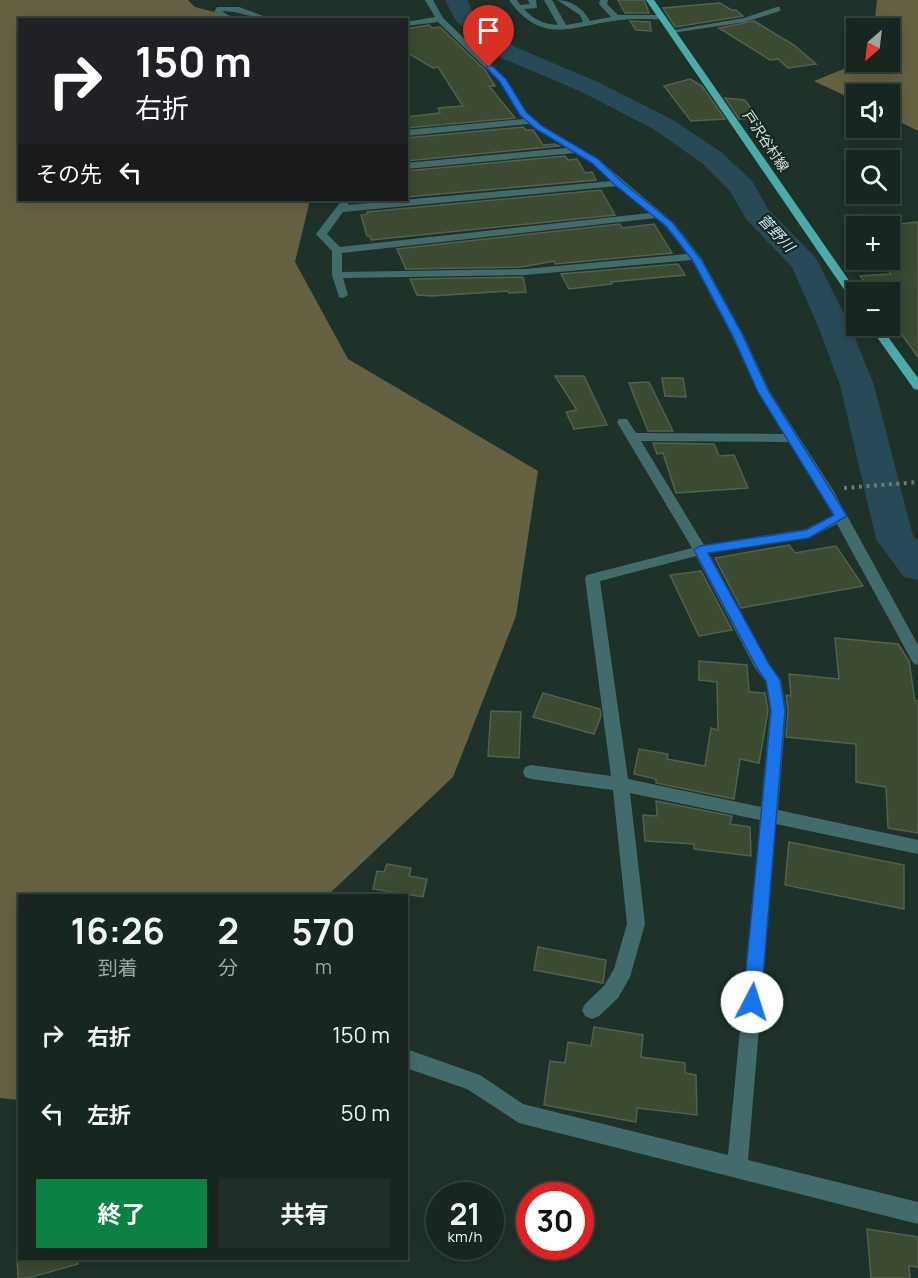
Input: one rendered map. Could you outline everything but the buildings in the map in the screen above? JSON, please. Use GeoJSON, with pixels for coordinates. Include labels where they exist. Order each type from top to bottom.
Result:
{"type":"FeatureCollection","features":[{"type":"Feature","properties":{"kind":"main road","name":"戸沢谷村線"},"geometry":{"type":"LineString","coordinates":[[650,0],[846,284]]}},
{"type":"Feature","properties":{"kind":"main road"},"geometry":{"type":"LineString","coordinates":[[882,336],[918,386]]}},
{"type":"Feature","properties":{"kind":"street"},"geometry":{"type":"LineString","coordinates":[[429,0],[440,19],[503,81],[523,114],[595,161],[618,183],[670,225],[694,257],[737,334],[764,392],[841,516],[918,659]]}},
{"type":"Feature","properties":{"kind":"street"},"geometry":{"type":"LineString","coordinates":[[513,0],[535,22],[563,26],[602,23],[616,18],[662,17]]}},
{"type":"Feature","properties":{"kind":"street"},"geometry":{"type":"LineString","coordinates":[[519,8],[534,6],[532,0]]}},
{"type":"Feature","properties":{"kind":"street"},"geometry":{"type":"LineString","coordinates":[[554,0],[549,0],[563,26]]}},
{"type":"Feature","properties":{"kind":"street"},"geometry":{"type":"LineString","coordinates":[[561,0],[583,14],[588,24]]}},
{"type":"Feature","properties":{"kind":"street"},"geometry":{"type":"LineString","coordinates":[[604,0],[603,4],[616,18]]}},
{"type":"Feature","properties":{"kind":"street"},"geometry":{"type":"LineString","coordinates":[[228,18],[218,12],[220,9],[239,9],[264,18]]}},
{"type":"Feature","properties":{"kind":"street"},"geometry":{"type":"LineString","coordinates":[[672,31],[746,20],[777,9]]}},
{"type":"Feature","properties":{"kind":"street"},"geometry":{"type":"LineString","coordinates":[[408,24],[440,19]]}},
{"type":"Feature","properties":{"kind":"street"},"geometry":{"type":"LineString","coordinates":[[408,133],[532,121]]}},
{"type":"Feature","properties":{"kind":"street"},"geometry":{"type":"LineString","coordinates":[[408,166],[575,150]]}},
{"type":"Feature","properties":{"kind":"street"},"geometry":{"type":"LineString","coordinates":[[340,209],[618,183]]}},
{"type":"Feature","properties":{"kind":"street"},"geometry":{"type":"LineString","coordinates":[[344,295],[337,275],[337,250],[321,234],[347,201]]}},
{"type":"Feature","properties":{"kind":"street"},"geometry":{"type":"LineString","coordinates":[[337,250],[657,215]]}},
{"type":"Feature","properties":{"kind":"street"},"geometry":{"type":"LineString","coordinates":[[337,275],[525,272],[694,257]]}},
{"type":"Feature","properties":{"kind":"street"},"geometry":{"type":"LineString","coordinates":[[623,422],[700,550],[764,668],[773,680],[778,711],[737,1166]]}},
{"type":"Feature","properties":{"kind":"street"},"geometry":{"type":"LineString","coordinates":[[633,437],[793,438]]}},
{"type":"Feature","properties":{"kind":"street"},"geometry":{"type":"LineString","coordinates":[[592,1010],[611,992],[623,971],[636,924],[592,578],[700,550],[809,533],[841,516]]}},
{"type":"Feature","properties":{"kind":"street"},"geometry":{"type":"LineString","coordinates":[[531,772],[620,784],[918,847]]}},
{"type":"Feature","properties":{"kind":"street"},"geometry":{"type":"LineString","coordinates":[[408,1059],[473,1082],[519,1113],[918,1213]]}},
{"type":"Feature","properties":{"kind":"path"},"geometry":{"type":"LineString","coordinates":[[856,486],[918,482]]}},
{"type":"Feature","properties":{"kind":"shaded area"},"geometry":{"type":"Polygon","coordinates":[[[0,0],[188,0],[195,7],[238,18],[18,18],[18,201],[310,201],[295,262],[348,359],[538,471],[516,616],[453,777],[329,894],[18,894],[18,1100],[0,1098],[0,0]]]}},
{"type":"Feature","properties":{"kind":"shaded area"},"geometry":{"type":"Polygon","coordinates":[[[877,0],[918,0],[918,131],[900,122],[900,84],[846,84],[846,96],[814,81],[846,68],[846,72],[900,72],[900,18],[875,18],[877,0]]]}},
{"type":"Feature","properties":{"kind":"waterway","name":"菅野川"},"geometry":{"type":"LineString","coordinates":[[456,0],[464,16],[507,52],[590,87],[664,125],[712,158],[742,187],[756,213],[805,264],[834,326],[857,385],[895,539],[918,567]]}},
{"type":"Feature","properties":{"kind":"route"},"geometry":{"type":"LineString","coordinates":[[489,67],[503,81],[523,114],[539,128],[595,161],[618,183],[670,225],[698,261],[737,334],[764,392],[841,516],[809,533],[700,550],[764,668],[773,680],[778,711],[752,1002]]}}]}
